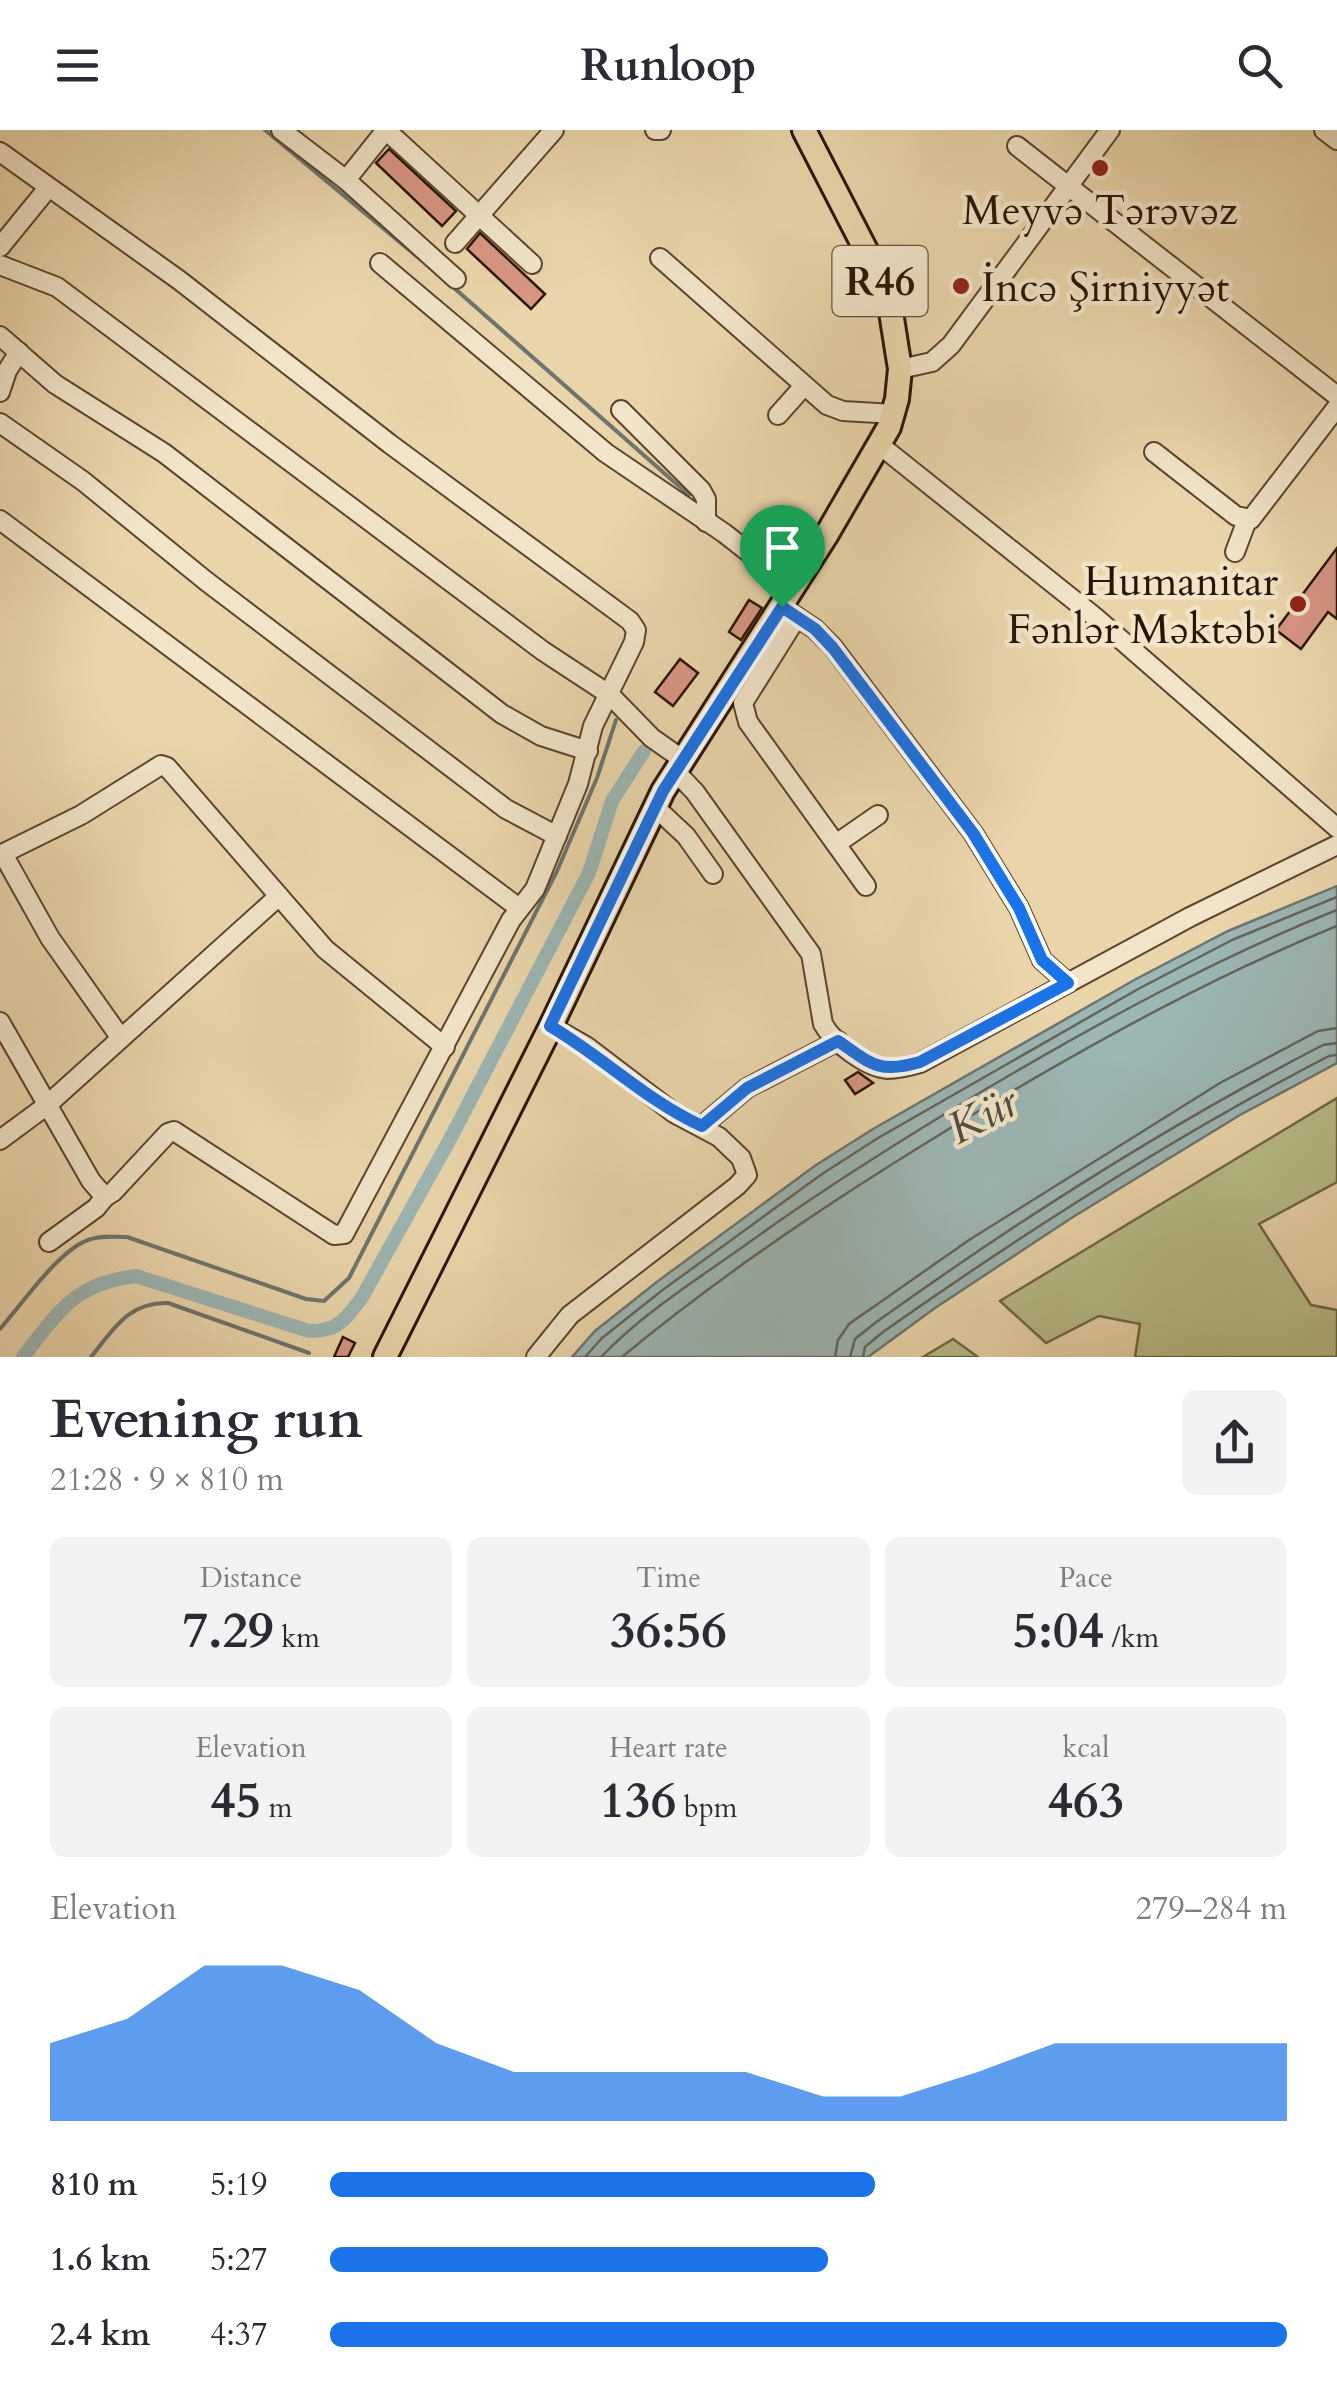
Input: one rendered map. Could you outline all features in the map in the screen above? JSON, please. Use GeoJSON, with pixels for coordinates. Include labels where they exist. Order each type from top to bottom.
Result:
{"type":"FeatureCollection","features":[{"type":"Feature","properties":{"kind":"main road","name":"R46"},"geometry":{"type":"LineString","coordinates":[[385,1357],[655,807],[678,765],[791,604],[881,446],[894,414],[900,368],[896,334],[883,288],[804,130]]}},
{"type":"Feature","properties":{"kind":"street"},"geometry":{"type":"LineString","coordinates":[[281,130],[346,180],[456,280]]}},
{"type":"Feature","properties":{"kind":"street"},"geometry":{"type":"LineString","coordinates":[[346,180],[386,130],[532,264]]}},
{"type":"Feature","properties":{"kind":"street"},"geometry":{"type":"LineString","coordinates":[[455,243],[554,130]]}},
{"type":"Feature","properties":{"kind":"street"},"geometry":{"type":"LineString","coordinates":[[900,368],[932,362],[952,345],[1110,130]]}},
{"type":"Feature","properties":{"kind":"street"},"geometry":{"type":"LineString","coordinates":[[1324,130],[1337,140]]}},
{"type":"Feature","properties":{"kind":"street"},"geometry":{"type":"LineString","coordinates":[[1017,146],[1337,396]]}},
{"type":"Feature","properties":{"kind":"street"},"geometry":{"type":"LineString","coordinates":[[0,152],[179,280],[390,444],[630,621],[636,630],[634,642],[593,726],[578,784],[535,890],[519,908],[348,1228],[340,1236],[174,1131],[96,1208],[49,1242]]}},
{"type":"Feature","properties":{"kind":"street"},"geometry":{"type":"LineString","coordinates":[[0,248],[48,188]]}},
{"type":"Feature","properties":{"kind":"street"},"geometry":{"type":"LineString","coordinates":[[660,258],[827,406],[894,414]]}},
{"type":"Feature","properties":{"kind":"street"},"geometry":{"type":"LineString","coordinates":[[380,262],[606,454],[706,522],[833,648],[973,833],[1019,908],[1042,960],[1068,983]]}},
{"type":"Feature","properties":{"kind":"street"},"geometry":{"type":"LineString","coordinates":[[0,265],[57,287],[543,652],[610,695],[678,765],[810,954],[823,1024],[838,1041],[874,1066],[900,1068],[920,1062],[1190,917],[1337,845]]}},
{"type":"Feature","properties":{"kind":"street"},"geometry":{"type":"LineString","coordinates":[[0,336],[95,412],[164,453],[502,714],[541,736],[588,751]]}},
{"type":"Feature","properties":{"kind":"street"},"geometry":{"type":"LineString","coordinates":[[0,392],[19,352]]}},
{"type":"Feature","properties":{"kind":"street"},"geometry":{"type":"LineString","coordinates":[[778,415],[803,387]]}},
{"type":"Feature","properties":{"kind":"street"},"geometry":{"type":"LineString","coordinates":[[1235,552],[1247,520],[1337,407]]}},
{"type":"Feature","properties":{"kind":"street"},"geometry":{"type":"LineString","coordinates":[[621,410],[701,490],[706,499],[706,522]]}},
{"type":"Feature","properties":{"kind":"street"},"geometry":{"type":"LineString","coordinates":[[0,423],[83,482],[180,561],[490,797],[526,822],[557,836]]}},
{"type":"Feature","properties":{"kind":"street"},"geometry":{"type":"LineString","coordinates":[[881,446],[1095,618],[1337,828]]}},
{"type":"Feature","properties":{"kind":"street"},"geometry":{"type":"LineString","coordinates":[[1154,452],[1236,516],[1247,520]]}},
{"type":"Feature","properties":{"kind":"street"},"geometry":{"type":"LineString","coordinates":[[0,520],[519,908]]}},
{"type":"Feature","properties":{"kind":"street"},"geometry":{"type":"LineString","coordinates":[[791,604],[743,710],[758,737],[866,886]]}},
{"type":"Feature","properties":{"kind":"street"},"geometry":{"type":"LineString","coordinates":[[120,1037],[50,938],[1,854],[81,815],[161,766],[174,772],[337,960],[446,1047]]}},
{"type":"Feature","properties":{"kind":"street"},"geometry":{"type":"LineString","coordinates":[[655,807],[686,836],[712,874]]}},
{"type":"Feature","properties":{"kind":"street"},"geometry":{"type":"LineString","coordinates":[[836,844],[878,815]]}},
{"type":"Feature","properties":{"kind":"street"},"geometry":{"type":"LineString","coordinates":[[0,1140],[46,1106],[279,896]]}},
{"type":"Feature","properties":{"kind":"street"},"geometry":{"type":"LineString","coordinates":[[0,1022],[90,1181],[104,1197]]}},
{"type":"Feature","properties":{"kind":"street"},"geometry":{"type":"LineString","coordinates":[[536,1357],[584,1304],[743,1181],[747,1169],[741,1158],[702,1126],[674,1113],[594,1053],[550,1026]]}},
{"type":"Feature","properties":{"kind":"street"},"geometry":{"type":"LineString","coordinates":[[702,1126],[747,1088],[838,1041]]}},
{"type":"Feature","properties":{"kind":"green space"},"geometry":{"type":"Polygon","coordinates":[[[1337,1098],[1337,1182],[1259,1224],[1311,1305],[1337,1310],[1337,1357],[1135,1357],[1140,1324],[1099,1316],[1046,1343],[1000,1301],[1337,1098]]]}},
{"type":"Feature","properties":{"kind":"green space"},"geometry":{"type":"Polygon","coordinates":[[[953,1339],[978,1357],[923,1357],[953,1339]]]}},
{"type":"Feature","properties":{"kind":"water","name":"Kür"},"geometry":{"type":"Polygon","coordinates":[[[1337,886],[1337,1063],[1240,1115],[1073,1217],[868,1357],[572,1357],[595,1331],[658,1281],[816,1165],[873,1129],[1136,979],[1228,931],[1337,886]]]}},
{"type":"Feature","properties":{"kind":"building"},"geometry":{"type":"Polygon","coordinates":[[[389,149],[456,211],[442,226],[376,163],[389,149]]]}},
{"type":"Feature","properties":{"kind":"building"},"geometry":{"type":"Polygon","coordinates":[[[480,233],[545,294],[531,309],[467,249],[480,233]]]}},
{"type":"Feature","properties":{"kind":"building"},"geometry":{"type":"Polygon","coordinates":[[[1337,548],[1337,619],[1328,612],[1301,649],[1276,630],[1337,548]]]}},
{"type":"Feature","properties":{"kind":"building"},"geometry":{"type":"Polygon","coordinates":[[[749,600],[762,608],[741,640],[729,632],[749,600]]]}},
{"type":"Feature","properties":{"kind":"building"},"geometry":{"type":"Polygon","coordinates":[[[680,659],[698,673],[673,706],[655,692],[680,659]]]}},
{"type":"Feature","properties":{"kind":"building"},"geometry":{"type":"Polygon","coordinates":[[[858,1072],[873,1083],[855,1094],[845,1080],[858,1072]]]}},
{"type":"Feature","properties":{"kind":"building"},"geometry":{"type":"Polygon","coordinates":[[[343,1337],[355,1343],[348,1357],[334,1357],[343,1337]]]}},
{"type":"Feature","properties":{"kind":"waterway"},"geometry":{"type":"LineString","coordinates":[[265,130],[438,274]]}},
{"type":"Feature","properties":{"kind":"waterway"},"geometry":{"type":"LineString","coordinates":[[453,287],[689,495]]}},
{"type":"Feature","properties":{"kind":"waterway"},"geometry":{"type":"LineString","coordinates":[[0,1329],[65,1255],[98,1237],[127,1237],[306,1299],[324,1301],[349,1278],[557,871],[597,778],[616,720]]}},
{"type":"Feature","properties":{"kind":"waterway"},"geometry":{"type":"LineString","coordinates":[[23,1357],[70,1302],[98,1285],[136,1276],[309,1331],[334,1327],[345,1319],[361,1299],[449,1141],[589,873],[612,801],[644,751]]}},
{"type":"Feature","properties":{"kind":"waterway"},"geometry":{"type":"LineString","coordinates":[[91,1357],[132,1312],[168,1303],[309,1353]]}},
{"type":"Feature","properties":{"kind":"place","name":"Meyvə Tərəvəz"},"geometry":{"type":"Point","coordinates":[1100,168]}},
{"type":"Feature","properties":{"kind":"place","name":"İncə Şirniyyət"},"geometry":{"type":"Point","coordinates":[961,286]}},
{"type":"Feature","properties":{"kind":"place","name":"Humanitar Fənlər Məktəbi"},"geometry":{"type":"Point","coordinates":[1298,604]}},
{"type":"Feature","properties":{"kind":"route"},"geometry":{"type":"LineString","coordinates":[[782,607],[815,629],[833,648],[934,778],[1019,908],[1042,960],[1068,983],[920,1062],[900,1068],[874,1066],[838,1041],[747,1088],[702,1126],[674,1113],[586,1046],[550,1026],[663,791],[782,607]]}}]}
